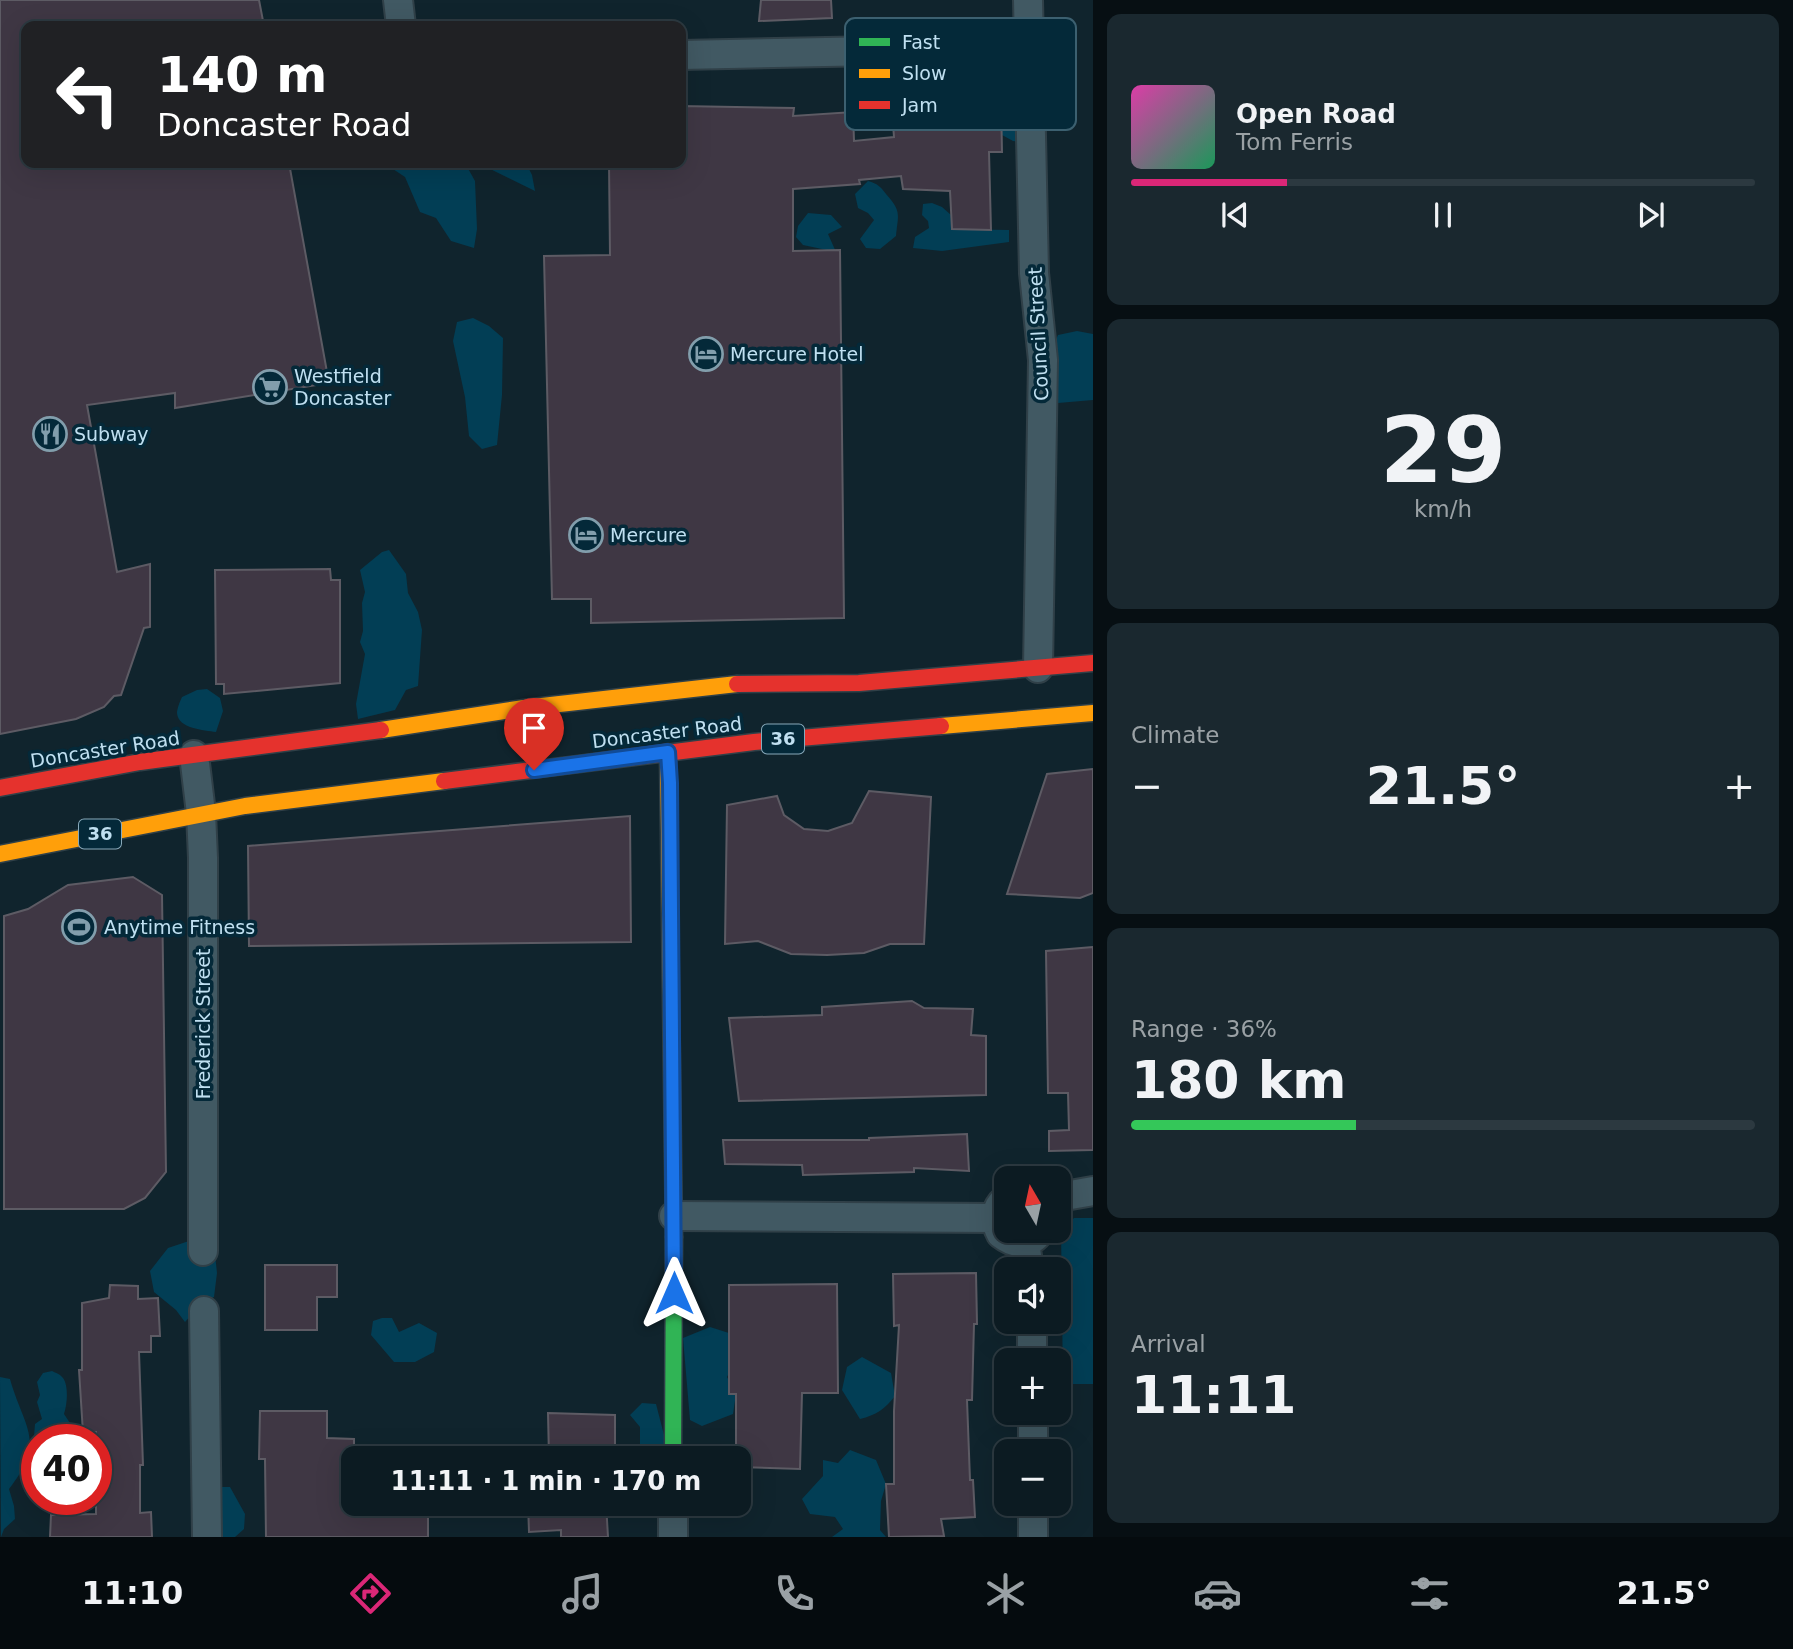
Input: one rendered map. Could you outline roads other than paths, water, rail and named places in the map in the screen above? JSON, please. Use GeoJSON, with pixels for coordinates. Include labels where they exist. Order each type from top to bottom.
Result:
{"type":"FeatureCollection","features":[{"type":"Feature","properties":{"kind":"main road","name":"Doncaster Road"},"geometry":{"type":"LineString","coordinates":[[0,788],[140,762],[452,725],[688,689],[740,684],[1038,674],[1093,663]]}},
{"type":"Feature","properties":{"kind":"main road","name":"Doncaster Road"},"geometry":{"type":"LineString","coordinates":[[0,854],[201,813],[474,769],[668,752],[1041,711],[1093,713]]}},
{"type":"Feature","properties":{"kind":"main road"},"geometry":{"type":"LineString","coordinates":[[668,752],[674,1216],[673,1446]]}},
{"type":"Feature","properties":{"kind":"street"},"geometry":{"type":"LineString","coordinates":[[398,0],[400,21]]}},
{"type":"Feature","properties":{"kind":"street","name":"Council Street"},"geometry":{"type":"LineString","coordinates":[[1028,0],[1028,18]]}},
{"type":"Feature","properties":{"kind":"street"},"geometry":{"type":"LineString","coordinates":[[686,55],[845,52]]}},
{"type":"Feature","properties":{"kind":"street","name":"Council Street"},"geometry":{"type":"LineString","coordinates":[[1031,130],[1034,273],[1043,360],[1038,674]]}},
{"type":"Feature","properties":{"kind":"street","name":"Frederick Street"},"geometry":{"type":"LineString","coordinates":[[194,755],[201,813],[203,1251]]}},
{"type":"Feature","properties":{"kind":"street"},"geometry":{"type":"LineString","coordinates":[[1071,1195],[1093,1191]]}},
{"type":"Feature","properties":{"kind":"street"},"geometry":{"type":"LineString","coordinates":[[674,1216],[994,1208]]}},
{"type":"Feature","properties":{"kind":"street"},"geometry":{"type":"LineString","coordinates":[[204,1311],[207,1537]]}},
{"type":"Feature","properties":{"kind":"street"},"geometry":{"type":"LineString","coordinates":[[673,1516],[673,1537]]}},
{"type":"Feature","properties":{"kind":"street"},"geometry":{"type":"LineString","coordinates":[[1033,1516],[1033,1537]]}},
{"type":"Feature","properties":{"kind":"place","name":"Mercure Hotel"},"geometry":{"type":"Point","coordinates":[706,354]}},
{"type":"Feature","properties":{"kind":"place","name":"Westfield Doncaster"},"geometry":{"type":"Point","coordinates":[270,387]}},
{"type":"Feature","properties":{"kind":"place","name":"Subway"},"geometry":{"type":"Point","coordinates":[50,434]}},
{"type":"Feature","properties":{"kind":"place","name":"Mercure"},"geometry":{"type":"Point","coordinates":[586,535]}},
{"type":"Feature","properties":{"kind":"place","name":"Anytime Fitness"},"geometry":{"type":"Point","coordinates":[79,927]}}]}
